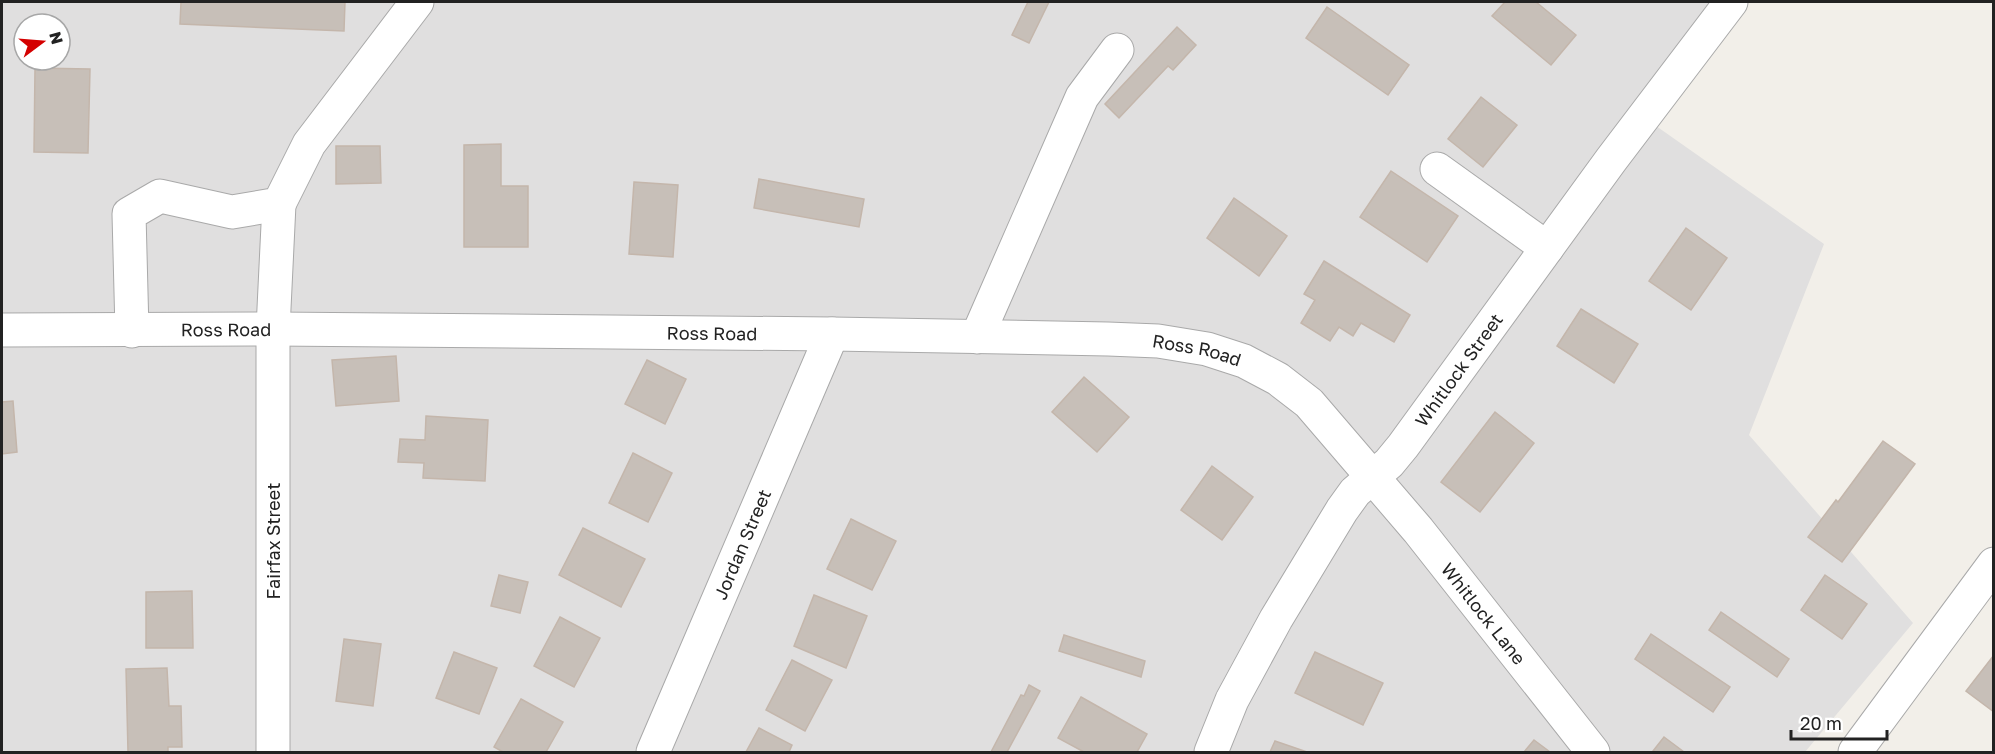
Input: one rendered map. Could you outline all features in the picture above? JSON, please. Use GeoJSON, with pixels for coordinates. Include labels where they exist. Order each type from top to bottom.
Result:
{"type":"FeatureCollection","features":[{"type":"Feature","properties":{"kind":"street"},"geometry":{"type":"LineString","coordinates":[[132,331],[129,214],[160,196],[232,212],[279,204],[309,144],[417,2]]}},
{"type":"Feature","properties":{"kind":"street","name":"Whitlock Street"},"geometry":{"type":"LineString","coordinates":[[1210,753],[1232,700],[1282,609],[1342,510],[1355,492],[1404,446],[1547,248],[1731,2]]}},
{"type":"Feature","properties":{"kind":"street"},"geometry":{"type":"LineString","coordinates":[[977,337],[1082,97],[1117,50]]}},
{"type":"Feature","properties":{"kind":"street"},"geometry":{"type":"LineString","coordinates":[[1437,169],[1547,248]]}},
{"type":"Feature","properties":{"kind":"street","name":"Fairfax Street"},"geometry":{"type":"LineString","coordinates":[[273,753],[273,329],[279,204]]}},
{"type":"Feature","properties":{"kind":"street","name":"Ross Road"},"geometry":{"type":"LineString","coordinates":[[2,330],[273,329],[832,334],[1158,341],[1208,349],[1244,361],[1278,380],[1309,403],[1372,477]]}},
{"type":"Feature","properties":{"kind":"street","name":"Jordan Street"},"geometry":{"type":"LineString","coordinates":[[653,753],[832,334]]}},
{"type":"Feature","properties":{"kind":"street","name":"Whitlock Lane"},"geometry":{"type":"LineString","coordinates":[[1372,477],[1418,530],[1593,753]]}},
{"type":"Feature","properties":{"kind":"street"},"geometry":{"type":"LineString","coordinates":[[1855,753],[1994,564]]}},
{"type":"Feature","properties":{"kind":"shaded area"},"geometry":{"type":"Polygon","coordinates":[[[2,2],[1715,2],[1639,114],[1824,244],[1749,435],[1913,623],[1805,752],[2,752],[2,2]]]}},
{"type":"Feature","properties":{"kind":"building"},"geometry":{"type":"Polygon","coordinates":[[[181,2],[345,2],[344,31],[180,24],[181,2]]]}},
{"type":"Feature","properties":{"kind":"building"},"geometry":{"type":"Polygon","coordinates":[[[1028,2],[1049,2],[1029,43],[1012,35],[1028,2]]]}},
{"type":"Feature","properties":{"kind":"building"},"geometry":{"type":"Polygon","coordinates":[[[1505,2],[1536,2],[1576,35],[1551,65],[1492,16],[1505,2]]]}},
{"type":"Feature","properties":{"kind":"building"},"geometry":{"type":"Polygon","coordinates":[[[1327,7],[1409,65],[1388,95],[1306,38],[1327,7]]]}},
{"type":"Feature","properties":{"kind":"building"},"geometry":{"type":"Polygon","coordinates":[[[1177,27],[1196,45],[1173,70],[1168,66],[1119,118],[1105,104],[1177,27]]]}},
{"type":"Feature","properties":{"kind":"building"},"geometry":{"type":"Polygon","coordinates":[[[72,69],[90,69],[88,153],[34,152],[35,72],[72,72],[72,69]]]}},
{"type":"Feature","properties":{"kind":"building"},"geometry":{"type":"Polygon","coordinates":[[[1481,97],[1517,125],[1483,167],[1448,139],[1481,97]]]}},
{"type":"Feature","properties":{"kind":"building"},"geometry":{"type":"Polygon","coordinates":[[[501,144],[501,186],[528,186],[528,247],[464,247],[464,145],[501,144]]]}},
{"type":"Feature","properties":{"kind":"building"},"geometry":{"type":"Polygon","coordinates":[[[336,146],[380,146],[381,183],[336,184],[336,146]]]}},
{"type":"Feature","properties":{"kind":"building"},"geometry":{"type":"Polygon","coordinates":[[[1391,171],[1458,216],[1427,262],[1360,217],[1391,171]]]}},
{"type":"Feature","properties":{"kind":"building"},"geometry":{"type":"Polygon","coordinates":[[[759,179],[864,199],[859,227],[754,208],[759,179]]]}},
{"type":"Feature","properties":{"kind":"building"},"geometry":{"type":"Polygon","coordinates":[[[634,182],[678,185],[673,257],[629,254],[634,182]]]}},
{"type":"Feature","properties":{"kind":"building"},"geometry":{"type":"Polygon","coordinates":[[[1234,198],[1287,236],[1259,276],[1207,238],[1234,198]]]}},
{"type":"Feature","properties":{"kind":"building"},"geometry":{"type":"Polygon","coordinates":[[[1686,228],[1727,258],[1691,310],[1649,281],[1686,228]]]}},
{"type":"Feature","properties":{"kind":"building"},"geometry":{"type":"Polygon","coordinates":[[[1324,261],[1410,315],[1394,342],[1361,323],[1353,336],[1339,327],[1330,341],[1301,323],[1315,300],[1304,294],[1324,261]]]}},
{"type":"Feature","properties":{"kind":"building"},"geometry":{"type":"Polygon","coordinates":[[[1581,309],[1638,344],[1614,383],[1557,346],[1581,309]]]}},
{"type":"Feature","properties":{"kind":"building"},"geometry":{"type":"Polygon","coordinates":[[[396,356],[399,401],[336,406],[332,360],[396,356]]]}},
{"type":"Feature","properties":{"kind":"building"},"geometry":{"type":"Polygon","coordinates":[[[647,360],[686,379],[665,424],[625,404],[647,360]]]}},
{"type":"Feature","properties":{"kind":"building"},"geometry":{"type":"Polygon","coordinates":[[[1084,377],[1129,417],[1097,452],[1052,412],[1084,377]]]}},
{"type":"Feature","properties":{"kind":"building"},"geometry":{"type":"Polygon","coordinates":[[[13,401],[17,452],[2,454],[2,402],[13,401]]]}},
{"type":"Feature","properties":{"kind":"building"},"geometry":{"type":"Polygon","coordinates":[[[1495,412],[1534,443],[1480,512],[1441,482],[1495,412]]]}},
{"type":"Feature","properties":{"kind":"building"},"geometry":{"type":"Polygon","coordinates":[[[426,416],[488,420],[485,481],[423,478],[424,463],[398,462],[400,439],[425,440],[426,416]]]}},
{"type":"Feature","properties":{"kind":"building"},"geometry":{"type":"Polygon","coordinates":[[[1883,441],[1915,464],[1842,562],[1808,537],[1836,500],[1838,502],[1883,441]]]}},
{"type":"Feature","properties":{"kind":"building"},"geometry":{"type":"Polygon","coordinates":[[[633,453],[672,473],[648,522],[609,503],[633,453]]]}},
{"type":"Feature","properties":{"kind":"building"},"geometry":{"type":"Polygon","coordinates":[[[1212,466],[1253,497],[1222,540],[1181,510],[1212,466]]]}},
{"type":"Feature","properties":{"kind":"building"},"geometry":{"type":"Polygon","coordinates":[[[851,519],[896,541],[872,590],[827,569],[851,519]]]}},
{"type":"Feature","properties":{"kind":"building"},"geometry":{"type":"Polygon","coordinates":[[[583,528],[645,559],[621,607],[559,575],[583,528]]]}},
{"type":"Feature","properties":{"kind":"building"},"geometry":{"type":"Polygon","coordinates":[[[499,575],[528,582],[520,613],[491,606],[499,575]]]}},
{"type":"Feature","properties":{"kind":"building"},"geometry":{"type":"Polygon","coordinates":[[[1825,575],[1867,604],[1842,639],[1801,610],[1825,575]]]}},
{"type":"Feature","properties":{"kind":"building"},"geometry":{"type":"Polygon","coordinates":[[[192,591],[193,648],[146,648],[146,592],[192,591]]]}},
{"type":"Feature","properties":{"kind":"building"},"geometry":{"type":"Polygon","coordinates":[[[814,595],[867,616],[846,668],[794,646],[814,595]]]}},
{"type":"Feature","properties":{"kind":"building"},"geometry":{"type":"Polygon","coordinates":[[[1721,612],[1789,659],[1777,677],[1709,630],[1721,612]]]}},
{"type":"Feature","properties":{"kind":"building"},"geometry":{"type":"Polygon","coordinates":[[[560,617],[600,638],[574,687],[534,666],[560,617]]]}},
{"type":"Feature","properties":{"kind":"building"},"geometry":{"type":"Polygon","coordinates":[[[1651,634],[1730,687],[1713,712],[1635,659],[1651,634]]]}},
{"type":"Feature","properties":{"kind":"building"},"geometry":{"type":"Polygon","coordinates":[[[1064,635],[1145,661],[1141,677],[1059,651],[1064,635]]]}},
{"type":"Feature","properties":{"kind":"building"},"geometry":{"type":"Polygon","coordinates":[[[344,639],[381,644],[373,706],[336,701],[344,639]]]}},
{"type":"Feature","properties":{"kind":"building"},"geometry":{"type":"Polygon","coordinates":[[[454,652],[497,668],[479,714],[436,698],[454,652]]]}},
{"type":"Feature","properties":{"kind":"building"},"geometry":{"type":"Polygon","coordinates":[[[1315,652],[1383,683],[1363,725],[1295,693],[1315,652]]]}},
{"type":"Feature","properties":{"kind":"building"},"geometry":{"type":"Polygon","coordinates":[[[1994,655],[1994,712],[1966,691],[1994,655]]]}},
{"type":"Feature","properties":{"kind":"building"},"geometry":{"type":"Polygon","coordinates":[[[792,660],[832,680],[805,731],[766,710],[792,660]]]}},
{"type":"Feature","properties":{"kind":"building"},"geometry":{"type":"Polygon","coordinates":[[[167,668],[169,706],[181,706],[182,747],[168,747],[168,752],[128,752],[126,669],[167,668]]]}},
{"type":"Feature","properties":{"kind":"building"},"geometry":{"type":"Polygon","coordinates":[[[1029,685],[1040,691],[1007,752],[991,752],[1021,695],[1024,696],[1029,685]]]}},
{"type":"Feature","properties":{"kind":"building"},"geometry":{"type":"Polygon","coordinates":[[[1081,697],[1147,734],[1137,752],[1084,752],[1058,738],[1081,697]]]}},
{"type":"Feature","properties":{"kind":"building"},"geometry":{"type":"Polygon","coordinates":[[[521,699],[563,722],[546,752],[503,752],[494,747],[521,699]]]}},
{"type":"Feature","properties":{"kind":"building"},"geometry":{"type":"Polygon","coordinates":[[[759,728],[792,745],[789,752],[746,752],[759,728]]]}},
{"type":"Feature","properties":{"kind":"building"},"geometry":{"type":"Polygon","coordinates":[[[1664,737],[1684,752],[1653,751],[1664,737]]]}},
{"type":"Feature","properties":{"kind":"building"},"geometry":{"type":"Polygon","coordinates":[[[1534,740],[1550,752],[1524,752],[1534,740]]]}},
{"type":"Feature","properties":{"kind":"building"},"geometry":{"type":"Polygon","coordinates":[[[1275,741],[1307,752],[1270,752],[1275,741]]]}}]}
